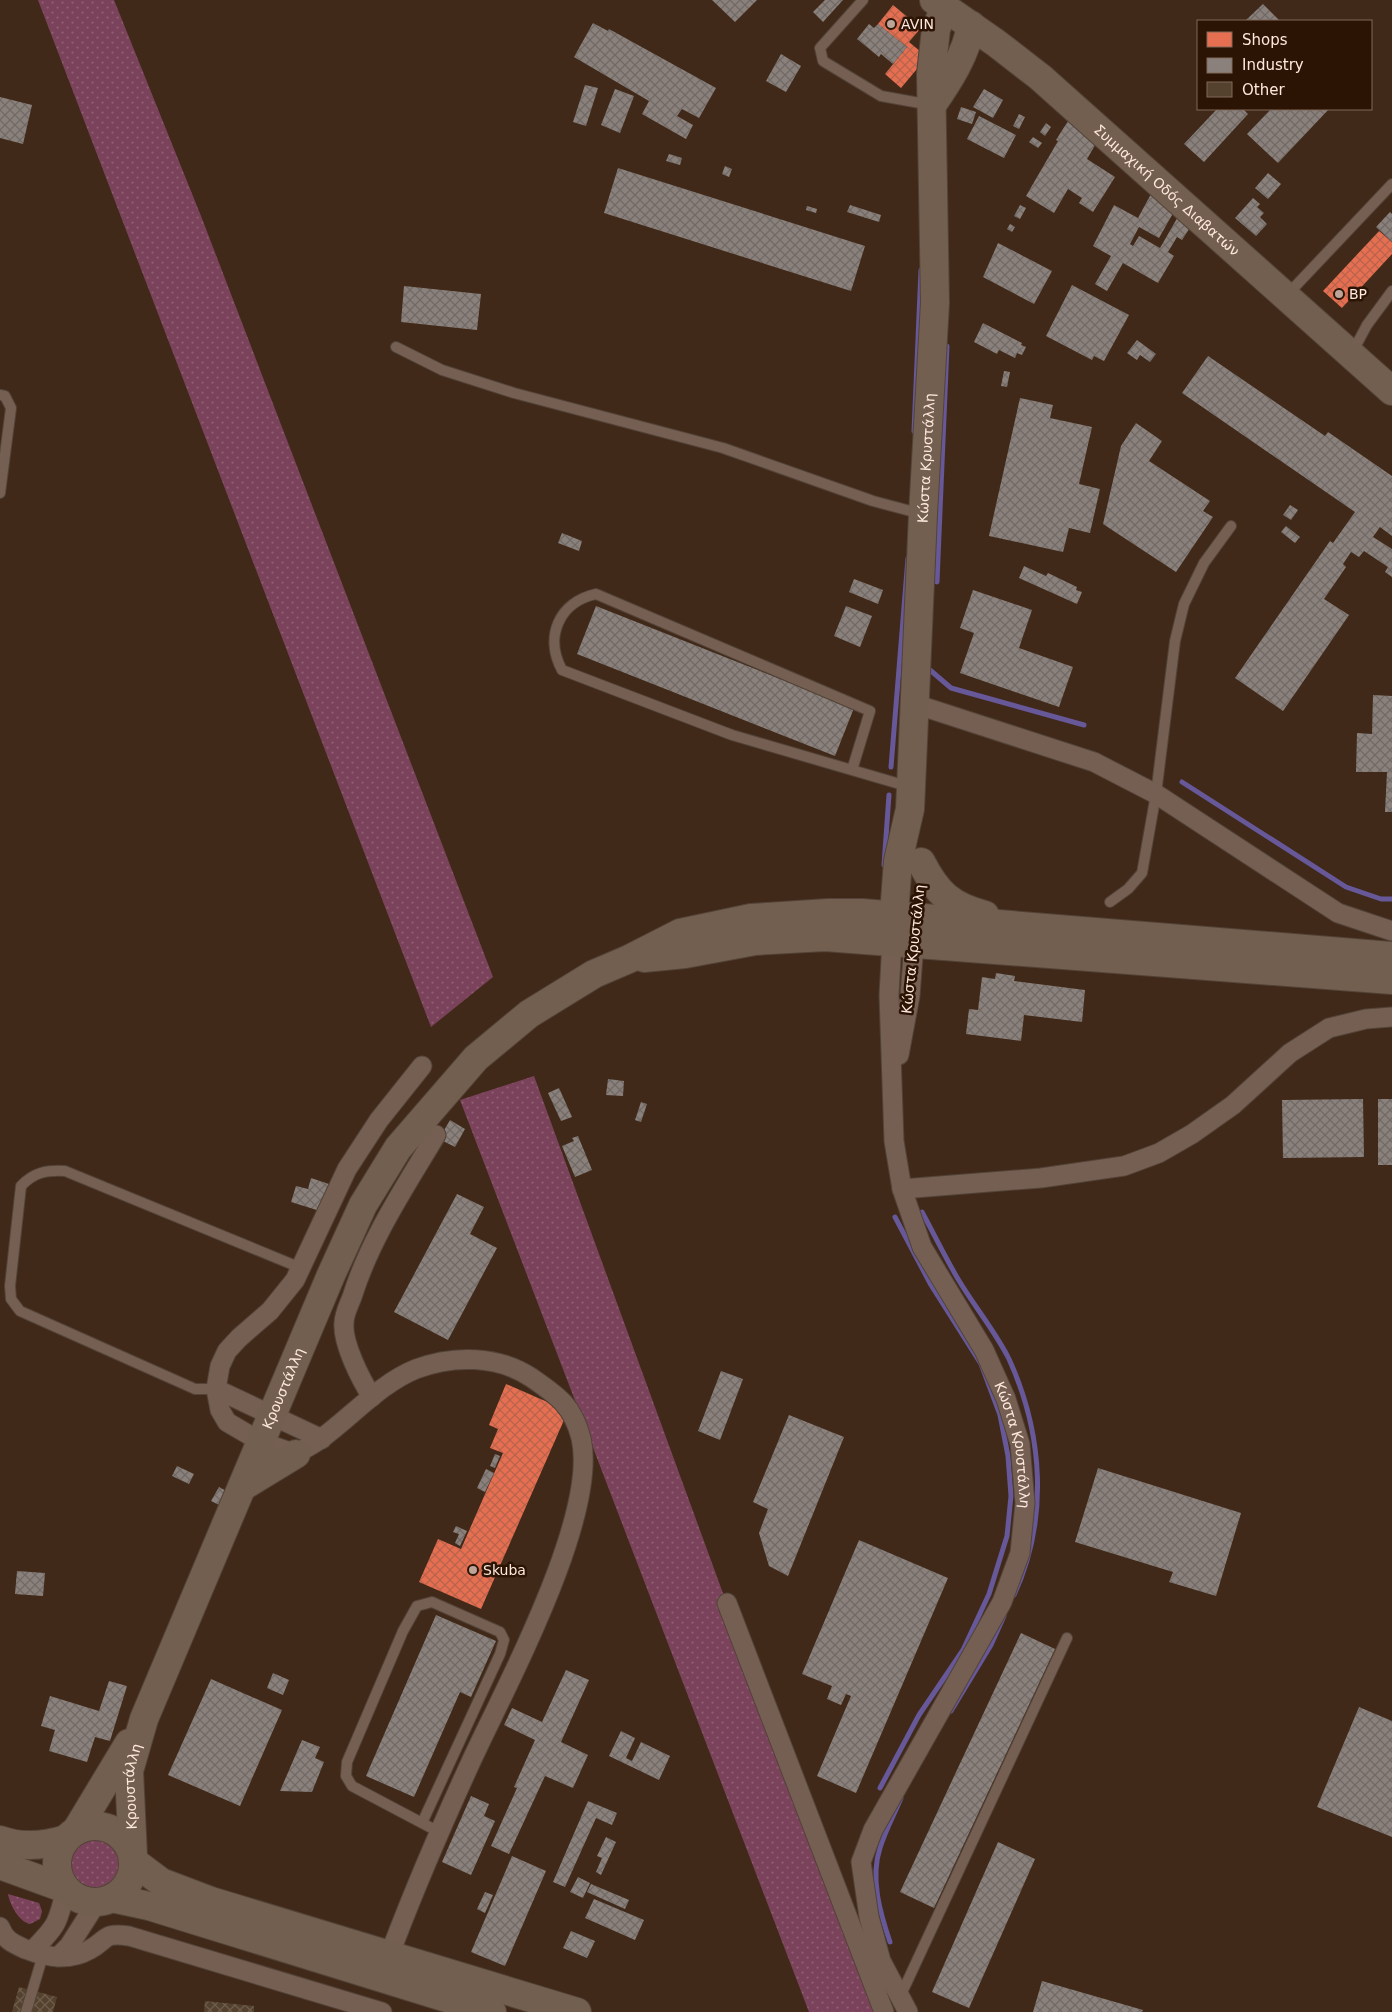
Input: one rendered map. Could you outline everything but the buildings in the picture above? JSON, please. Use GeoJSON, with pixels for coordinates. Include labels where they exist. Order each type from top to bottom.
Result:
{"type":"FeatureCollection","features":[{"type":"Feature","properties":{"kind":"street","name":"Κώστα Κρυστάλλη"},"geometry":{"type":"LineString","coordinates":[[866,1939],[869,1917],[862,1862],[873,1830],[1002,1602],[1020,1553],[1025,1503],[1020,1444],[1006,1399],[984,1350],[922,1247],[902,1189],[894,1141],[893,1089],[910,996],[898,861],[910,798],[915,704],[935,303],[931,74],[941,2]]}},
{"type":"Feature","properties":{"kind":"street","name":"Συμμαχική Οδός Διαβατών"},"geometry":{"type":"LineString","coordinates":[[941,2],[1040,76],[1352,353],[1392,391]]}},
{"type":"Feature","properties":{"kind":"street"},"geometry":{"type":"LineString","coordinates":[[932,105],[946,85],[969,39],[971,25]]}},
{"type":"Feature","properties":{"kind":"street"},"geometry":{"type":"LineString","coordinates":[[915,704],[1094,762],[1156,794],[1338,913],[1385,931],[1392,931]]}},
{"type":"Feature","properties":{"kind":"street","name":"Κώστα Κρυστάλλη"},"geometry":{"type":"LineString","coordinates":[[904,929],[921,862],[910,798]]}},
{"type":"Feature","properties":{"kind":"street"},"geometry":{"type":"LineString","coordinates":[[921,862],[932,883],[956,906],[1034,928]]}},
{"type":"Feature","properties":{"kind":"street","name":"Κρουστάλλη"},"geometry":{"type":"LineString","coordinates":[[133,1859],[130,1771],[144,1718],[363,1205],[398,1148],[456,1079],[502,1035],[529,1014],[594,974],[629,959],[680,933],[751,918],[828,913],[904,929]]}},
{"type":"Feature","properties":{"kind":"street"},"geometry":{"type":"LineString","coordinates":[[904,929],[1034,928],[1392,956]]}},
{"type":"Feature","properties":{"kind":"street"},"geometry":{"type":"LineString","coordinates":[[904,929],[1392,980]]}},
{"type":"Feature","properties":{"kind":"street"},"geometry":{"type":"LineString","coordinates":[[902,1189],[1040,1178],[1124,1166],[1159,1153],[1192,1134],[1233,1105],[1290,1053],[1329,1028],[1366,1019],[1392,1017]]}},
{"type":"Feature","properties":{"kind":"street"},"geometry":{"type":"LineString","coordinates":[[296,1454],[261,1442],[227,1422],[220,1410],[216,1378],[227,1351],[270,1311],[295,1280],[347,1169],[378,1120],[422,1066]]}},
{"type":"Feature","properties":{"kind":"street"},"geometry":{"type":"LineString","coordinates":[[372,1397],[362,1382],[346,1339],[344,1323],[359,1274],[389,1213],[436,1135]]}},
{"type":"Feature","properties":{"kind":"street"},"geometry":{"type":"LineString","coordinates":[[242,1487],[322,1439],[372,1397],[414,1370],[447,1360],[487,1360],[526,1374],[567,1404],[581,1439],[582,1472],[578,1506],[563,1554],[532,1631],[439,1832],[394,1944]]}},
{"type":"Feature","properties":{"kind":"street"},"geometry":{"type":"LineString","coordinates":[[216,1389],[322,1439]]}},
{"type":"Feature","properties":{"kind":"street"},"geometry":{"type":"LineString","coordinates":[[727,1603],[866,1939],[884,2012]]}},
{"type":"Feature","properties":{"kind":"street","name":"Κρουστάλλη"},"geometry":{"type":"LineString","coordinates":[[71,1835],[144,1718]]}},
{"type":"Feature","properties":{"kind":"street"},"geometry":{"type":"LineString","coordinates":[[0,1840],[26,1846],[49,1844],[89,1826],[102,1826],[114,1831],[129,1846],[133,1859],[128,1883],[104,1900],[69,1946],[44,1955]]}},
{"type":"Feature","properties":{"kind":"street"},"geometry":{"type":"LineString","coordinates":[[44,1955],[66,1889],[57,1870],[60,1848],[71,1835]]}},
{"type":"Feature","properties":{"kind":"street"},"geometry":{"type":"LineString","coordinates":[[133,1859],[161,1882],[211,1902],[577,2012]]}},
{"type":"Feature","properties":{"kind":"street"},"geometry":{"type":"LineString","coordinates":[[0,1865],[66,1889],[81,1899],[149,1906],[492,2012]]}},
{"type":"Feature","properties":{"kind":"street"},"geometry":{"type":"LineString","coordinates":[[2,1936],[11,1943],[44,1955],[77,1955],[92,1948],[105,1937],[121,1935],[382,2012]]}},
{"type":"Feature","properties":{"kind":"street"},"geometry":{"type":"LineString","coordinates":[[866,1939],[881,1961],[903,2005]]}},
{"type":"Feature","properties":{"kind":"lane"},"geometry":{"type":"LineString","coordinates":[[863,0],[820,48],[823,61],[881,96],[932,105]]}},
{"type":"Feature","properties":{"kind":"lane"},"geometry":{"type":"LineString","coordinates":[[1287,295],[1392,184]]}},
{"type":"Feature","properties":{"kind":"lane"},"geometry":{"type":"LineString","coordinates":[[1352,353],[1367,325],[1392,291]]}},
{"type":"Feature","properties":{"kind":"lane"},"geometry":{"type":"LineString","coordinates":[[396,347],[442,370],[514,393],[724,448],[873,501],[923,514]]}},
{"type":"Feature","properties":{"kind":"lane"},"geometry":{"type":"LineString","coordinates":[[0,395],[5,396],[11,408],[0,493]]}},
{"type":"Feature","properties":{"kind":"lane"},"geometry":{"type":"LineString","coordinates":[[1110,902],[1128,890],[1142,873],[1156,794],[1175,641],[1184,604],[1204,563],[1232,526]]}},
{"type":"Feature","properties":{"kind":"lane"},"geometry":{"type":"LineString","coordinates":[[852,770],[870,711],[596,594],[586,596],[569,607],[557,624],[554,642],[562,670],[732,735],[852,770],[910,798]]}},
{"type":"Feature","properties":{"kind":"lane"},"geometry":{"type":"LineString","coordinates":[[216,1389],[195,1389],[20,1311],[11,1299],[10,1286],[21,1186],[32,1175],[50,1170],[65,1171],[301,1268]]}},
{"type":"Feature","properties":{"kind":"lane"},"geometry":{"type":"LineString","coordinates":[[422,1823],[500,1654],[504,1640],[500,1632],[432,1602],[417,1606],[402,1631],[347,1762],[346,1776],[352,1786],[439,1832]]}},
{"type":"Feature","properties":{"kind":"lane"},"geometry":{"type":"LineString","coordinates":[[903,2005],[1067,1638]]}},
{"type":"Feature","properties":{"kind":"lane"},"geometry":{"type":"LineString","coordinates":[[26,2012],[44,1955]]}},
{"type":"Feature","properties":{"kind":"shaded area"},"geometry":{"type":"Polygon","coordinates":[[[38,0],[114,0],[201,216],[493,977],[431,1027],[38,0]]]}},
{"type":"Feature","properties":{"kind":"shaded area"},"geometry":{"type":"Polygon","coordinates":[[[534,1076],[876,2012],[809,2012],[460,1100],[534,1076]]]}},
{"type":"Feature","properties":{"kind":"shaded area"},"geometry":{"type":"Polygon","coordinates":[[[95,1834],[113,1840],[121,1848],[127,1866],[121,1884],[113,1892],[95,1898],[77,1892],[69,1884],[63,1866],[69,1848],[77,1840],[95,1834]]]}},
{"type":"Feature","properties":{"kind":"shaded area"},"geometry":{"type":"Polygon","coordinates":[[[8,1894],[39,1903],[42,1911],[40,1919],[30,1924],[22,1920],[13,1908],[8,1894]]]}},
{"type":"Feature","properties":{"kind":"waterway"},"geometry":{"type":"LineString","coordinates":[[914,431],[921,270]]}},
{"type":"Feature","properties":{"kind":"waterway"},"geometry":{"type":"LineString","coordinates":[[937,582],[947,346]]}},
{"type":"Feature","properties":{"kind":"waterway"},"geometry":{"type":"LineString","coordinates":[[891,767],[908,558]]}},
{"type":"Feature","properties":{"kind":"waterway"},"geometry":{"type":"LineString","coordinates":[[930,670],[951,688],[1084,725]]}},
{"type":"Feature","properties":{"kind":"waterway"},"geometry":{"type":"LineString","coordinates":[[1182,782],[1346,887],[1381,899],[1392,899]]}},
{"type":"Feature","properties":{"kind":"waterway"},"geometry":{"type":"LineString","coordinates":[[884,865],[889,795]]}},
{"type":"Feature","properties":{"kind":"waterway"},"geometry":{"type":"LineString","coordinates":[[922,1212],[958,1279],[1009,1359],[1029,1417],[1035,1447],[1037,1507],[1033,1537],[1014,1595]]}},
{"type":"Feature","properties":{"kind":"waterway"},"geometry":{"type":"LineString","coordinates":[[880,1788],[919,1715],[963,1650],[989,1594],[1007,1536],[1011,1496],[1008,1456],[1000,1415],[981,1364],[931,1285],[895,1217]]}},
{"type":"Feature","properties":{"kind":"waterway"},"geometry":{"type":"LineString","coordinates":[[951,1711],[991,1645],[1004,1616]]}},
{"type":"Feature","properties":{"kind":"waterway"},"geometry":{"type":"LineString","coordinates":[[890,1942],[880,1907],[876,1871],[882,1842],[901,1798]]}},
{"type":"Feature","properties":{"kind":"place","name":"AVIN"},"geometry":{"type":"Point","coordinates":[891,24]}},
{"type":"Feature","properties":{"kind":"place","name":"BP"},"geometry":{"type":"Point","coordinates":[1339,294]}},
{"type":"Feature","properties":{"kind":"place","name":"Skuba"},"geometry":{"type":"Point","coordinates":[473,1570]}}]}
